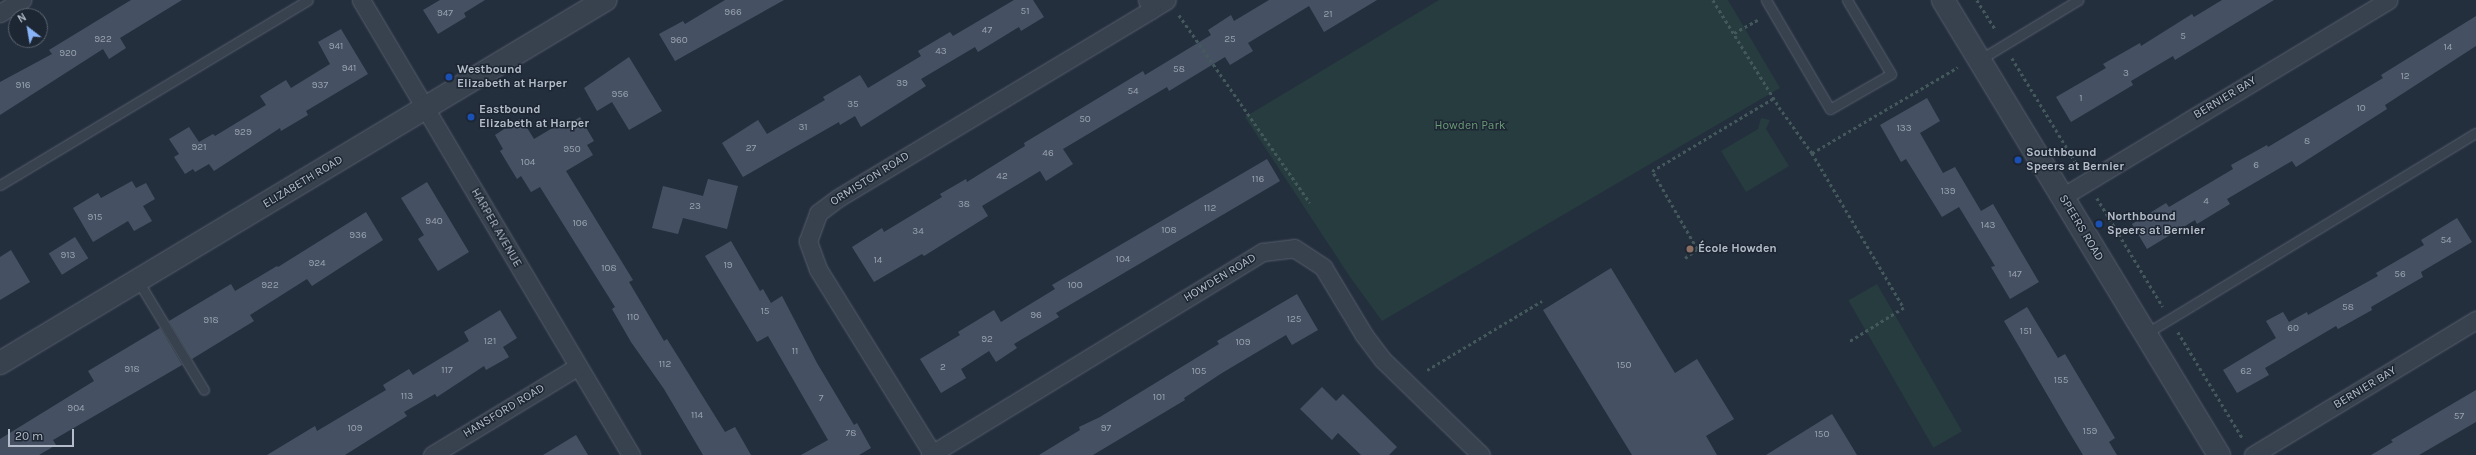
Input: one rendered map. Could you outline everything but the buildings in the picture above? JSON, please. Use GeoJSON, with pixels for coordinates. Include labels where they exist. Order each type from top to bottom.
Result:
{"type":"FeatureCollection","features":[{"type":"Feature","properties":{"kind":"street"},"geometry":{"type":"LineString","coordinates":[[0,13],[22,0]]}},
{"type":"Feature","properties":{"kind":"street","name":"HARPER AVENUE"},"geometry":{"type":"LineString","coordinates":[[362,0],[577,367],[631,455]]}},
{"type":"Feature","properties":{"kind":"street","name":"ELIZABETH ROAD"},"geometry":{"type":"LineString","coordinates":[[0,363],[426,109],[605,0]]}},
{"type":"Feature","properties":{"kind":"street","name":"SPEERS ROAD"},"geometry":{"type":"LineString","coordinates":[[1943,0],[2219,455]]}},
{"type":"Feature","properties":{"kind":"street","name":"BERNIER BAY"},"geometry":{"type":"LineString","coordinates":[[2062,196],[2388,0]]}},
{"type":"Feature","properties":{"kind":"street","name":"ORMISTON ROAD"},"geometry":{"type":"LineString","coordinates":[[931,454],[818,268],[808,241],[818,213],[838,198],[1149,4],[1172,7]]}},
{"type":"Feature","properties":{"kind":"street","name":"HOWDEN ROAD"},"geometry":{"type":"LineString","coordinates":[[931,454],[1263,252],[1294,248],[1323,267],[1364,335],[1383,360],[1481,455]]}},
{"type":"Feature","properties":{"kind":"street","name":"BERNIER BAY"},"geometry":{"type":"LineString","coordinates":[[2250,450],[2476,320]]}},
{"type":"Feature","properties":{"kind":"street","name":"HANSFORD ROAD"},"geometry":{"type":"LineString","coordinates":[[432,455],[577,367]]}},
{"type":"Feature","properties":{"kind":"lane"},"geometry":{"type":"LineString","coordinates":[[0,185],[308,0]]}},
{"type":"Feature","properties":{"kind":"lane"},"geometry":{"type":"LineString","coordinates":[[1766,0],[1830,108],[1891,74],[1847,0]]}},
{"type":"Feature","properties":{"kind":"lane"},"geometry":{"type":"LineString","coordinates":[[1979,60],[2078,0]]}},
{"type":"Feature","properties":{"kind":"lane"},"geometry":{"type":"LineString","coordinates":[[2145,334],[2476,133]]}},
{"type":"Feature","properties":{"kind":"lane"},"geometry":{"type":"LineString","coordinates":[[138,280],[204,390]]}},
{"type":"Feature","properties":{"kind":"path"},"geometry":{"type":"LineString","coordinates":[[1713,0],[1774,98],[1812,153],[1904,308],[1849,342]]}},
{"type":"Feature","properties":{"kind":"path"},"geometry":{"type":"LineString","coordinates":[[1977,0],[1997,32]]}},
{"type":"Feature","properties":{"kind":"path"},"geometry":{"type":"LineString","coordinates":[[1172,7],[1310,203]]}},
{"type":"Feature","properties":{"kind":"path"},"geometry":{"type":"LineString","coordinates":[[1734,33],[1773,11]]}},
{"type":"Feature","properties":{"kind":"path"},"geometry":{"type":"LineString","coordinates":[[2008,51],[2081,172]]}},
{"type":"Feature","properties":{"kind":"path"},"geometry":{"type":"LineString","coordinates":[[1812,153],[1935,79],[1966,62],[1979,60]]}},
{"type":"Feature","properties":{"kind":"path"},"geometry":{"type":"LineString","coordinates":[[1685,258],[1697,249],[1652,171],[1774,98]]}},
{"type":"Feature","properties":{"kind":"path"},"geometry":{"type":"LineString","coordinates":[[2093,192],[2166,312]]}},
{"type":"Feature","properties":{"kind":"path"},"geometry":{"type":"LineString","coordinates":[[1427,370],[1542,301]]}},
{"type":"Feature","properties":{"kind":"path"},"geometry":{"type":"LineString","coordinates":[[2174,326],[2250,450]]}},
{"type":"Feature","properties":{"kind":"green space","name":"Howden Park"},"geometry":{"type":"Polygon","coordinates":[[[1439,0],[1728,0],[1780,88],[1382,321],[1350,277],[1245,117],[1439,0]]]}},
{"type":"Feature","properties":{"kind":"green space"},"geometry":{"type":"Polygon","coordinates":[[[1761,118],[1770,120],[1766,129],[1789,166],[1746,192],[1721,151],[1758,129],[1761,118]]]}},
{"type":"Feature","properties":{"kind":"green space"},"geometry":{"type":"Polygon","coordinates":[[[1877,284],[1962,431],[1933,448],[1848,300],[1877,284]]]}},
{"type":"Feature","properties":{"kind":"place","name":"Westbound Elizabeth at Harper"},"geometry":{"type":"Point","coordinates":[449,77]}},
{"type":"Feature","properties":{"kind":"place","name":"Eastbound Elizabeth at Harper"},"geometry":{"type":"Point","coordinates":[471,117]}},
{"type":"Feature","properties":{"kind":"place","name":"Southbound Speers at Bernier"},"geometry":{"type":"Point","coordinates":[2018,160]}},
{"type":"Feature","properties":{"kind":"place","name":"Northbound Speers at Bernier"},"geometry":{"type":"Point","coordinates":[2099,224]}},
{"type":"Feature","properties":{"kind":"place","name":"École Howden"},"geometry":{"type":"Point","coordinates":[1690,249]}}]}
